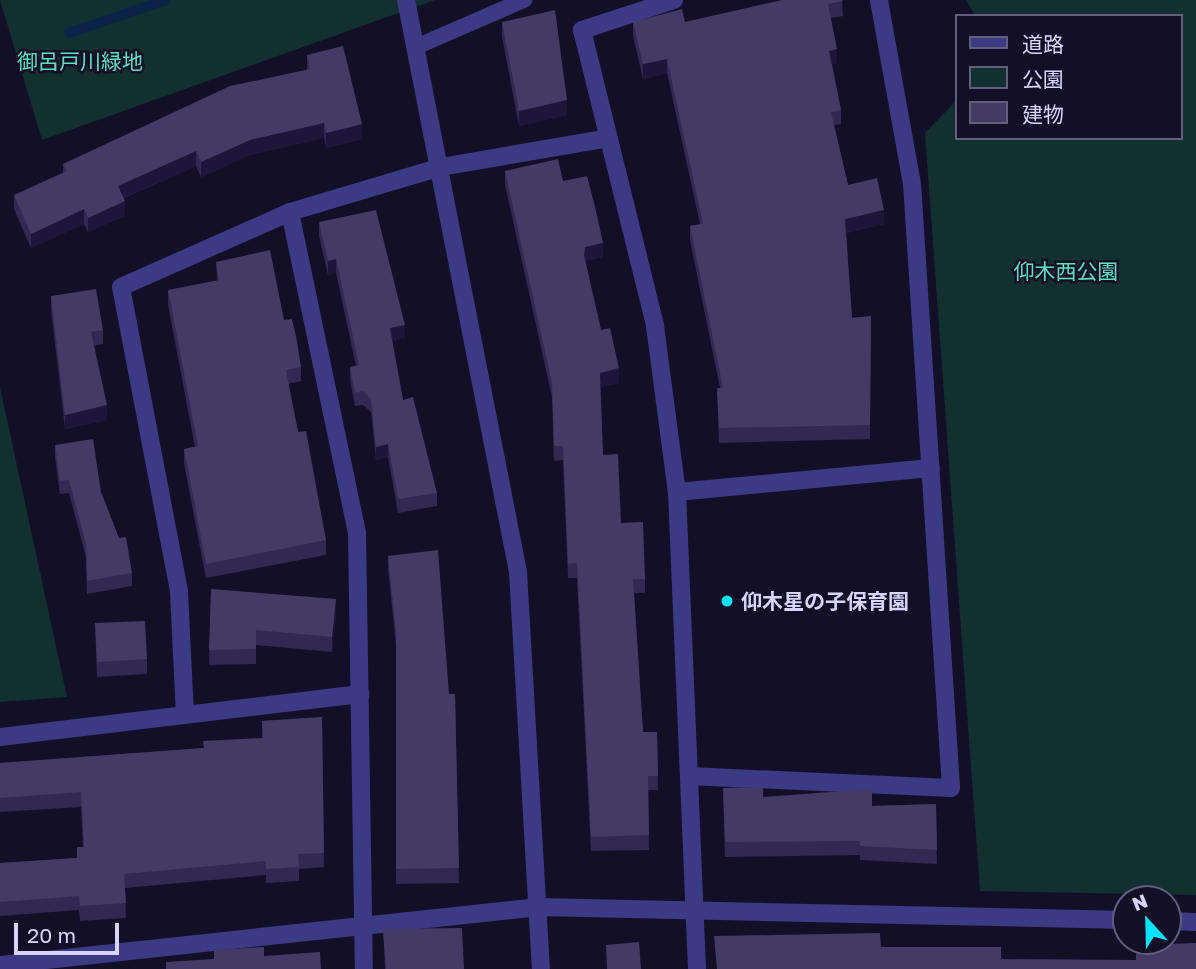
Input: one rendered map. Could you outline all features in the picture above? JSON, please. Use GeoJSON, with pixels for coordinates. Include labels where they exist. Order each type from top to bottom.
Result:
{"type":"FeatureCollection","features":[{"type":"Feature","properties":{"kind":"street"},"geometry":{"type":"LineString","coordinates":[[406,0],[418,46],[518,572],[540,907],[541,969]]}},
{"type":"Feature","properties":{"kind":"street"},"geometry":{"type":"LineString","coordinates":[[674,0],[582,30],[655,326],[677,492],[697,969]]}},
{"type":"Feature","properties":{"kind":"street"},"geometry":{"type":"LineString","coordinates":[[689,776],[951,788],[912,184],[879,0]]}},
{"type":"Feature","properties":{"kind":"street"},"geometry":{"type":"LineString","coordinates":[[185,715],[179,591],[121,287],[290,212],[441,167],[609,138]]}},
{"type":"Feature","properties":{"kind":"street"},"geometry":{"type":"LineString","coordinates":[[290,212],[357,533],[364,969]]}},
{"type":"Feature","properties":{"kind":"street"},"geometry":{"type":"LineString","coordinates":[[677,492],[931,468]]}},
{"type":"Feature","properties":{"kind":"street"},"geometry":{"type":"LineString","coordinates":[[0,737],[360,694]]}},
{"type":"Feature","properties":{"kind":"street"},"geometry":{"type":"LineString","coordinates":[[0,965],[363,923],[540,907],[694,908],[1112,920]]}},
{"type":"Feature","properties":{"kind":"lane"},"geometry":{"type":"LineString","coordinates":[[418,46],[524,0]]}},
{"type":"Feature","properties":{"kind":"green space","name":"御呂戸川緑地"},"geometry":{"type":"Polygon","coordinates":[[[0,0],[435,0],[42,140],[0,0]]]}},
{"type":"Feature","properties":{"kind":"green space","name":"仰木西公園"},"geometry":{"type":"Polygon","coordinates":[[[966,0],[1196,0],[1196,895],[1182,895],[1182,885],[1112,885],[1112,893],[980,891],[925,133],[954,103],[954,140],[1182,140],[1182,14],[974,14],[966,0]]]}},
{"type":"Feature","properties":{"kind":"green space"},"geometry":{"type":"Polygon","coordinates":[[[0,387],[67,697],[0,702],[0,387]]]}},
{"type":"Feature","properties":{"kind":"building"},"geometry":{"type":"Polygon","coordinates":[[[782,0],[843,1],[828,4],[837,49],[829,51],[841,110],[831,112],[848,185],[877,178],[884,210],[845,219],[852,318],[871,316],[870,425],[719,428],[717,388],[723,388],[690,226],[703,224],[667,59],[643,64],[633,22],[682,9],[685,22],[782,0]]]}},
{"type":"Feature","properties":{"kind":"building"},"geometry":{"type":"Polygon","coordinates":[[[555,10],[567,100],[519,111],[502,22],[555,10]]]}},
{"type":"Feature","properties":{"kind":"building"},"geometry":{"type":"Polygon","coordinates":[[[343,46],[362,124],[326,133],[324,123],[250,140],[201,162],[196,151],[118,186],[125,201],[88,218],[84,209],[31,234],[14,195],[67,171],[63,164],[230,86],[310,69],[307,55],[343,46]]]}},
{"type":"Feature","properties":{"kind":"building"},"geometry":{"type":"Polygon","coordinates":[[[558,159],[563,181],[587,176],[596,211],[603,243],[585,247],[584,255],[601,330],[610,328],[619,368],[600,373],[603,455],[618,454],[621,523],[643,522],[645,579],[633,579],[643,732],[657,732],[658,776],[648,776],[649,835],[591,837],[577,563],[568,564],[563,446],[554,446],[552,383],[505,171],[558,159]]]}},
{"type":"Feature","properties":{"kind":"building"},"geometry":{"type":"Polygon","coordinates":[[[376,210],[405,325],[390,328],[403,400],[413,397],[437,493],[398,499],[388,444],[376,447],[371,399],[363,391],[355,393],[350,367],[359,365],[336,259],[328,261],[319,222],[376,210]]]}},
{"type":"Feature","properties":{"kind":"building"},"geometry":{"type":"Polygon","coordinates":[[[270,250],[284,320],[292,319],[296,336],[301,367],[286,370],[298,432],[306,431],[326,540],[206,564],[184,449],[198,446],[168,290],[219,280],[216,262],[270,250]]]}},
{"type":"Feature","properties":{"kind":"building"},"geometry":{"type":"Polygon","coordinates":[[[96,289],[103,330],[91,332],[107,405],[65,415],[51,296],[96,289]]]}},
{"type":"Feature","properties":{"kind":"building"},"geometry":{"type":"Polygon","coordinates":[[[93,439],[101,492],[119,538],[126,537],[132,573],[87,581],[86,544],[69,480],[60,481],[55,445],[93,439]]]}},
{"type":"Feature","properties":{"kind":"building"},"geometry":{"type":"Polygon","coordinates":[[[438,550],[449,694],[455,694],[459,868],[396,869],[396,631],[388,556],[438,550]]]}},
{"type":"Feature","properties":{"kind":"building"},"geometry":{"type":"Polygon","coordinates":[[[211,589],[336,599],[332,637],[256,630],[256,649],[209,650],[211,589]]]}},
{"type":"Feature","properties":{"kind":"building"},"geometry":{"type":"Polygon","coordinates":[[[145,621],[147,659],[97,662],[95,623],[145,621]]]}},
{"type":"Feature","properties":{"kind":"building"},"geometry":{"type":"Polygon","coordinates":[[[322,717],[324,853],[298,854],[299,867],[266,869],[266,861],[124,874],[126,903],[80,906],[79,896],[0,902],[0,863],[77,858],[77,847],[84,847],[81,792],[0,798],[0,763],[204,748],[203,741],[263,738],[262,721],[322,717]]]}},
{"type":"Feature","properties":{"kind":"building"},"geometry":{"type":"Polygon","coordinates":[[[763,787],[763,797],[872,789],[872,806],[936,804],[937,850],[860,846],[860,841],[725,842],[723,788],[763,787]]]}},
{"type":"Feature","properties":{"kind":"building"},"geometry":{"type":"Polygon","coordinates":[[[462,928],[464,969],[386,969],[383,929],[462,928]]]}},
{"type":"Feature","properties":{"kind":"building"},"geometry":{"type":"Polygon","coordinates":[[[880,933],[881,947],[1001,947],[1001,959],[1136,960],[1136,955],[1182,955],[1182,943],[1196,943],[1196,969],[717,969],[714,936],[880,933]]]}},
{"type":"Feature","properties":{"kind":"building"},"geometry":{"type":"Polygon","coordinates":[[[639,942],[641,969],[607,969],[606,945],[639,942]]]}},
{"type":"Feature","properties":{"kind":"building"},"geometry":{"type":"Polygon","coordinates":[[[264,947],[264,956],[320,952],[321,969],[166,969],[166,962],[214,959],[214,950],[264,947]]]}},
{"type":"Feature","properties":{"kind":"waterway"},"geometry":{"type":"LineString","coordinates":[[69,33],[166,0]]}},
{"type":"Feature","properties":{"kind":"place","name":"仰木星の子保育園"},"geometry":{"type":"Point","coordinates":[727,601]}}]}
